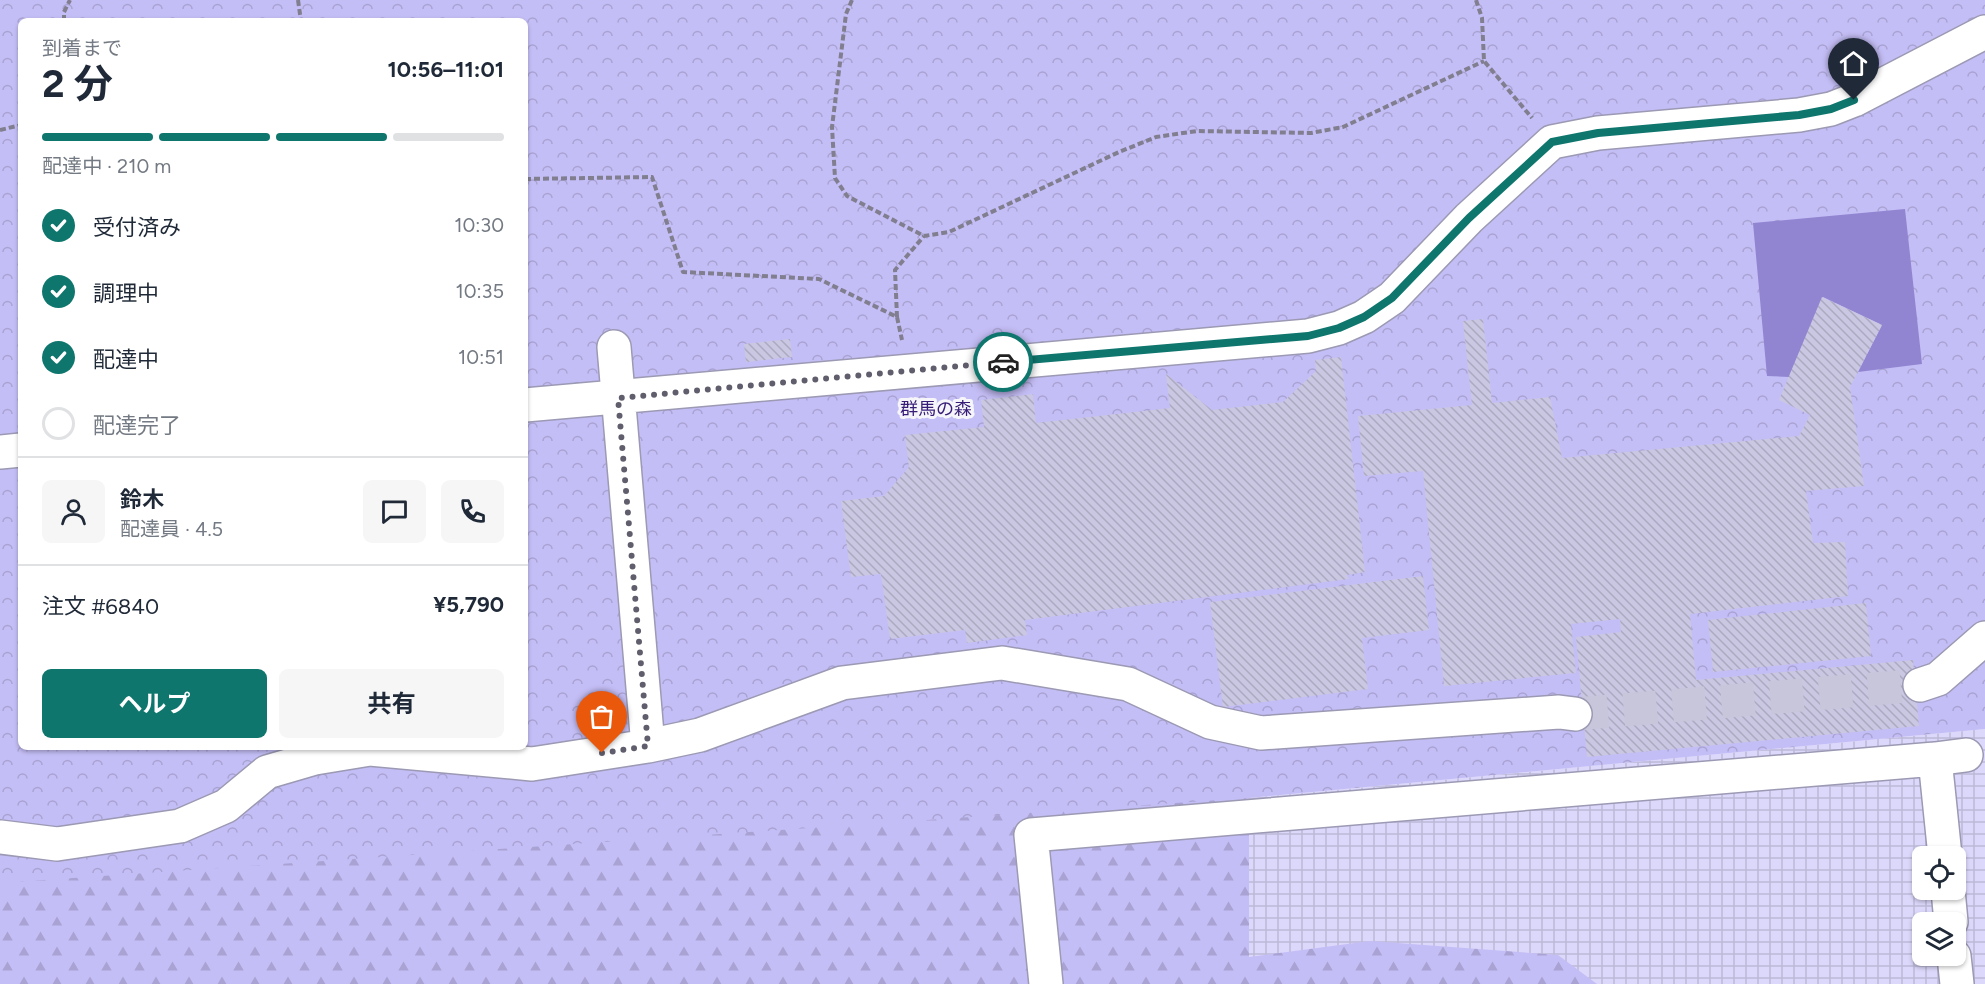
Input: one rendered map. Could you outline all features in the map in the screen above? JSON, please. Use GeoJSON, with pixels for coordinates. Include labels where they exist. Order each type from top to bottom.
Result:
{"type":"FeatureCollection","features":[{"type":"Feature","properties":{"kind":"lane"},"geometry":{"type":"LineString","coordinates":[[528,405],[909,369],[1308,336],[1339,328],[1364,317],[1392,298],[1469,218],[1552,142],[1598,133],[1799,115],[1831,109],[1854,100],[1985,32]]}},
{"type":"Feature","properties":{"kind":"lane"},"geometry":{"type":"LineString","coordinates":[[614,347],[648,746]]}},
{"type":"Feature","properties":{"kind":"lane"},"geometry":{"type":"LineString","coordinates":[[0,452],[18,450]]}},
{"type":"Feature","properties":{"kind":"lane"},"geometry":{"type":"LineString","coordinates":[[1920,685],[1938,680],[1985,638]]}},
{"type":"Feature","properties":{"kind":"lane"},"geometry":{"type":"LineString","coordinates":[[381,750],[532,764],[648,746],[700,735],[842,682],[1002,663],[1128,684],[1210,722],[1261,733],[1558,712],[1575,714]]}},
{"type":"Feature","properties":{"kind":"lane"},"geometry":{"type":"LineString","coordinates":[[0,837],[57,844],[180,826],[226,806],[267,772],[315,758],[364,750]]}},
{"type":"Feature","properties":{"kind":"lane"},"geometry":{"type":"LineString","coordinates":[[1046,984],[1031,835],[1950,757],[1946,846]]}},
{"type":"Feature","properties":{"kind":"lane"},"geometry":{"type":"LineString","coordinates":[[1955,966],[1957,984]]}},
{"type":"Feature","properties":{"kind":"path"},"geometry":{"type":"LineString","coordinates":[[64,18],[69,0]]}},
{"type":"Feature","properties":{"kind":"path"},"geometry":{"type":"LineString","coordinates":[[298,0],[301,18]]}},
{"type":"Feature","properties":{"kind":"path"},"geometry":{"type":"LineString","coordinates":[[852,0],[846,14],[832,127],[835,178],[847,196],[924,236],[949,232],[1119,152],[1156,137],[1197,132],[1311,133],[1343,127],[1484,61]]}},
{"type":"Feature","properties":{"kind":"path"},"geometry":{"type":"LineString","coordinates":[[1476,0],[1482,18],[1484,61],[1552,142]]}},
{"type":"Feature","properties":{"kind":"path"},"geometry":{"type":"LineString","coordinates":[[0,130],[18,126]]}},
{"type":"Feature","properties":{"kind":"path"},"geometry":{"type":"LineString","coordinates":[[528,179],[652,177],[683,272],[819,279],[897,317]]}},
{"type":"Feature","properties":{"kind":"path"},"geometry":{"type":"LineString","coordinates":[[909,369],[897,317],[895,270],[924,236]]}},
{"type":"Feature","properties":{"kind":"shaded area"},"geometry":{"type":"Polygon","coordinates":[[[1905,209],[1922,364],[1858,372],[1882,325],[1823,297],[1789,377],[1767,376],[1753,223],[1905,209]]]}},
{"type":"Feature","properties":{"kind":"shaded area"},"geometry":{"type":"Polygon","coordinates":[[[1985,729],[1985,984],[0,984],[1249,798],[1985,729]]]}},
{"type":"Feature","properties":{"kind":"green space"},"geometry":{"type":"Polygon","coordinates":[[[0,0],[18,18],[18,750],[528,750],[528,747],[1237,735],[1249,798],[1249,957],[1370,941],[1558,955],[1597,984],[0,984],[0,0]]]}},
{"type":"Feature","properties":{"kind":"green space","name":"群馬の森"},"geometry":{"type":"Polygon","coordinates":[[[0,0],[1985,0],[1985,729],[1249,798],[0,883],[0,0]]]}},
{"type":"Feature","properties":{"kind":"building"},"geometry":{"type":"Polygon","coordinates":[[[1822,297],[1882,325],[1850,387],[1864,486],[1806,491],[1813,543],[1845,542],[1848,596],[1690,614],[1696,680],[1913,660],[1919,726],[1587,757],[1576,637],[1621,632],[1620,619],[1571,624],[1576,673],[1444,686],[1423,471],[1364,476],[1358,416],[1472,405],[1463,321],[1483,319],[1492,403],[1550,397],[1562,458],[1799,436],[1810,415],[1779,400],[1822,297]]]}},
{"type":"Feature","properties":{"kind":"building"},"geometry":{"type":"Polygon","coordinates":[[[790,339],[792,357],[746,362],[744,344],[790,339]]]}},
{"type":"Feature","properties":{"kind":"building"},"geometry":{"type":"Polygon","coordinates":[[[1341,357],[1365,572],[1347,575],[1349,579],[1025,620],[1027,635],[967,643],[965,630],[890,639],[881,574],[851,577],[841,501],[884,496],[909,467],[905,435],[984,427],[981,400],[1033,394],[1036,423],[1170,408],[1166,374],[1212,410],[1283,402],[1316,371],[1315,360],[1341,357]]]}},
{"type":"Feature","properties":{"kind":"building"},"geometry":{"type":"Polygon","coordinates":[[[1423,576],[1429,630],[1362,638],[1368,689],[1223,707],[1210,602],[1423,576]]]}},
{"type":"Feature","properties":{"kind":"building"},"geometry":{"type":"Polygon","coordinates":[[[1866,603],[1871,656],[1713,672],[1708,620],[1866,603]]]}},
{"type":"Feature","properties":{"kind":"tunnel"},"geometry":{"type":"LineString","coordinates":[[1575,714],[1920,685]]}},
{"type":"Feature","properties":{"kind":"way so far"},"geometry":{"type":"LineString","coordinates":[[602,753],[648,746],[618,398],[1003,362]]}},
{"type":"Feature","properties":{"kind":"route"},"geometry":{"type":"LineString","coordinates":[[1003,362],[1308,336],[1339,328],[1364,317],[1392,298],[1469,218],[1552,142],[1573,136],[1598,133],[1799,115],[1831,109],[1854,100]]}}]}
